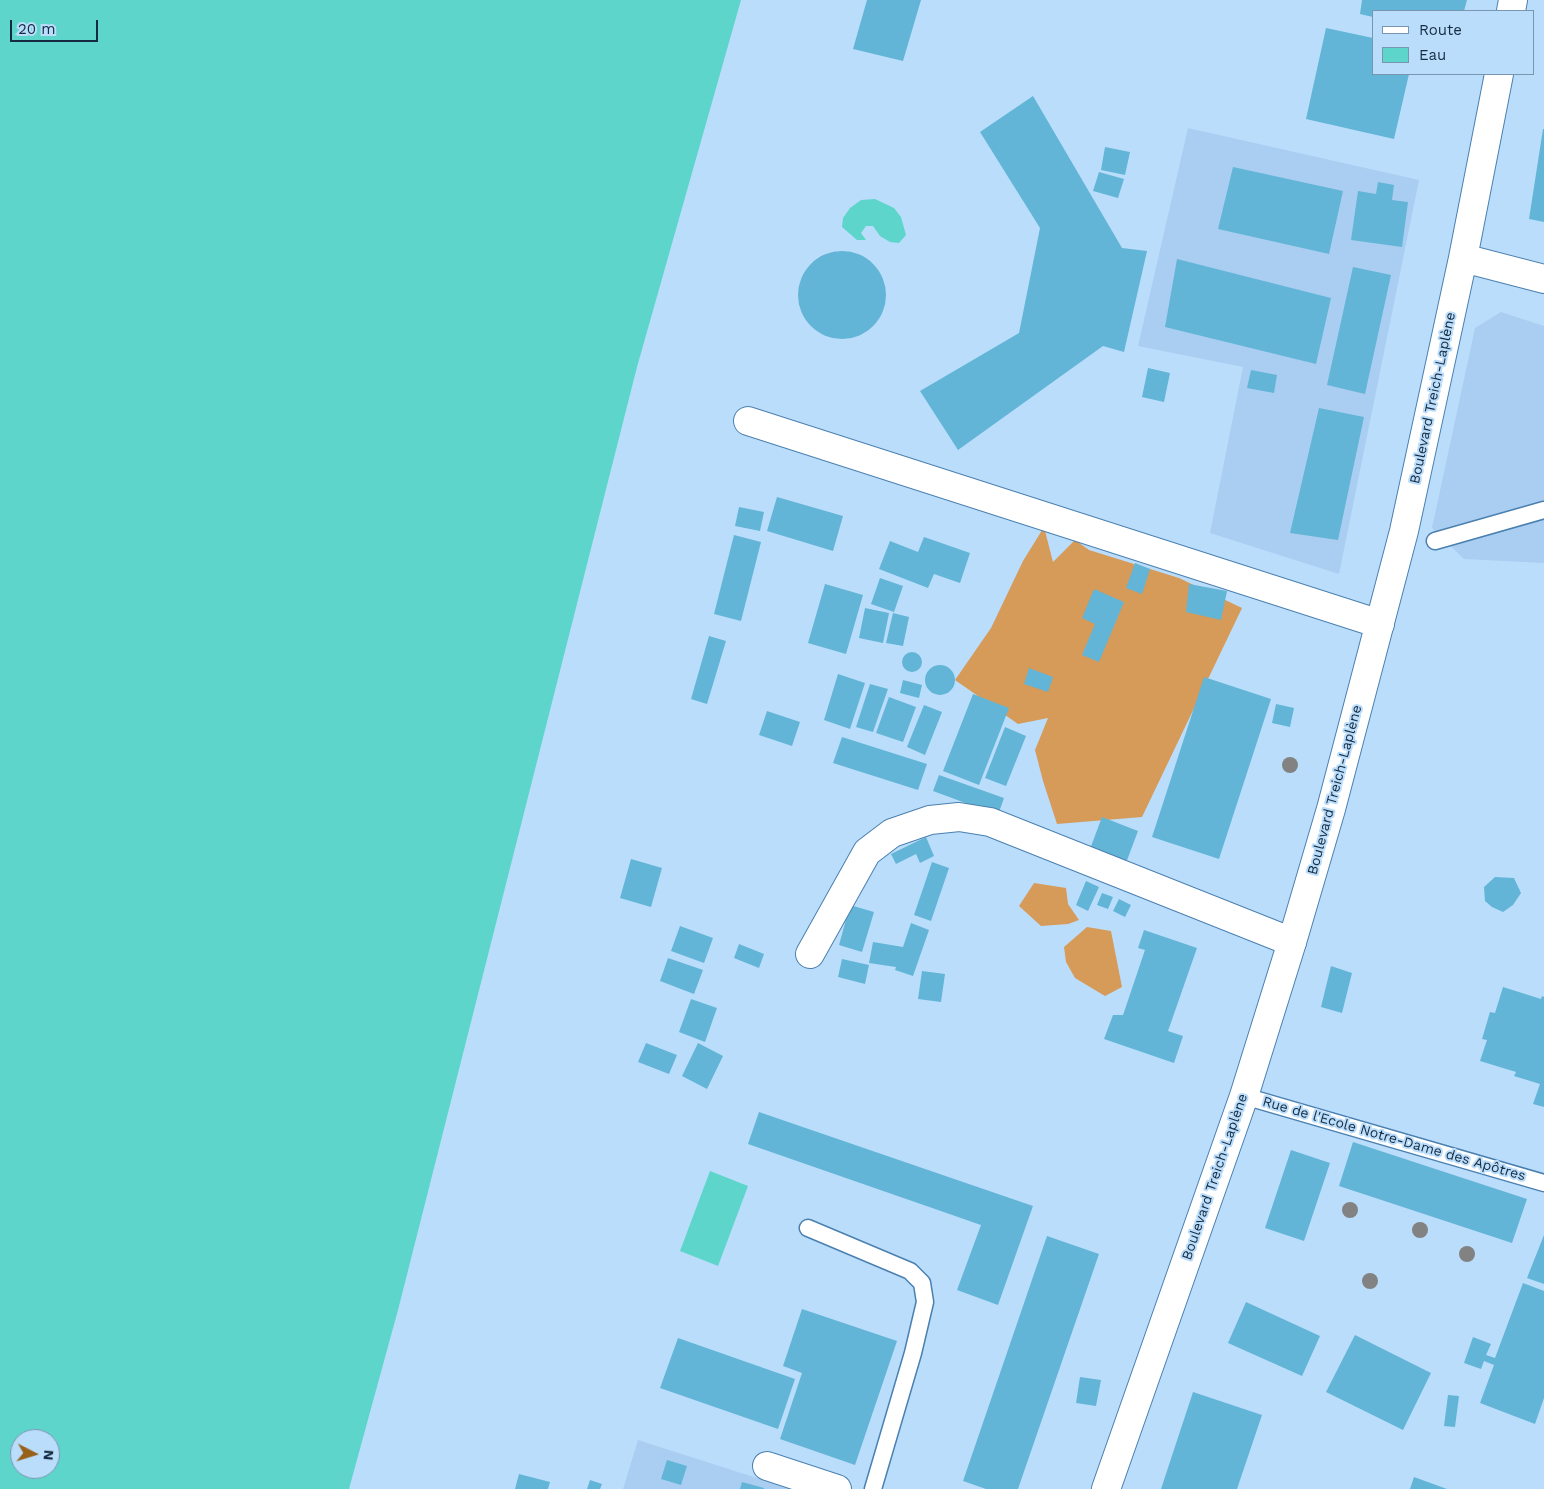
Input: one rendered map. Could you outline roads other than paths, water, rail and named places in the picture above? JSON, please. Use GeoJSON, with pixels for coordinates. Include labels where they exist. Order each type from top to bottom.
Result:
{"type":"FeatureCollection","features":[{"type":"Feature","properties":{"kind":"street","name":"Boulevard Treich-Laplène"},"geometry":{"type":"LineString","coordinates":[[1106,1489],[1244,1096],[1331,809],[1404,531],[1463,258],[1499,75]]}},
{"type":"Feature","properties":{"kind":"street"},"geometry":{"type":"LineString","coordinates":[[1463,258],[1544,279]]}},
{"type":"Feature","properties":{"kind":"street"},"geometry":{"type":"LineString","coordinates":[[748,422],[1380,624]]}},
{"type":"Feature","properties":{"kind":"street"},"geometry":{"type":"LineString","coordinates":[[810,954],[867,852],[892,834],[930,820],[959,817],[990,822],[1292,942]]}},
{"type":"Feature","properties":{"kind":"street"},"geometry":{"type":"LineString","coordinates":[[767,1466],[837,1489]]}},
{"type":"Feature","properties":{"kind":"lane"},"geometry":{"type":"LineString","coordinates":[[1435,542],[1544,510]]}},
{"type":"Feature","properties":{"kind":"lane","name":"Rue de l'Ecole Notre-Dame des Apôtres"},"geometry":{"type":"LineString","coordinates":[[1244,1096],[1544,1183]]}},
{"type":"Feature","properties":{"kind":"lane"},"geometry":{"type":"LineString","coordinates":[[808,1228],[910,1271],[922,1283],[925,1302],[913,1353],[873,1489]]}},
{"type":"Feature","properties":{"kind":"water"},"geometry":{"type":"Polygon","coordinates":[[[0,0],[741,0],[637,367],[398,1310],[349,1489],[0,1489],[0,0]]]}},
{"type":"Feature","properties":{"kind":"water"},"geometry":{"type":"Polygon","coordinates":[[[875,199],[894,208],[901,217],[906,235],[899,243],[890,242],[880,236],[873,226],[866,226],[861,233],[866,240],[857,240],[842,227],[843,218],[850,208],[861,200],[875,199]]]}},
{"type":"Feature","properties":{"kind":"water"},"geometry":{"type":"Polygon","coordinates":[[[710,1171],[748,1186],[718,1266],[680,1251],[710,1171]]]}}]}
